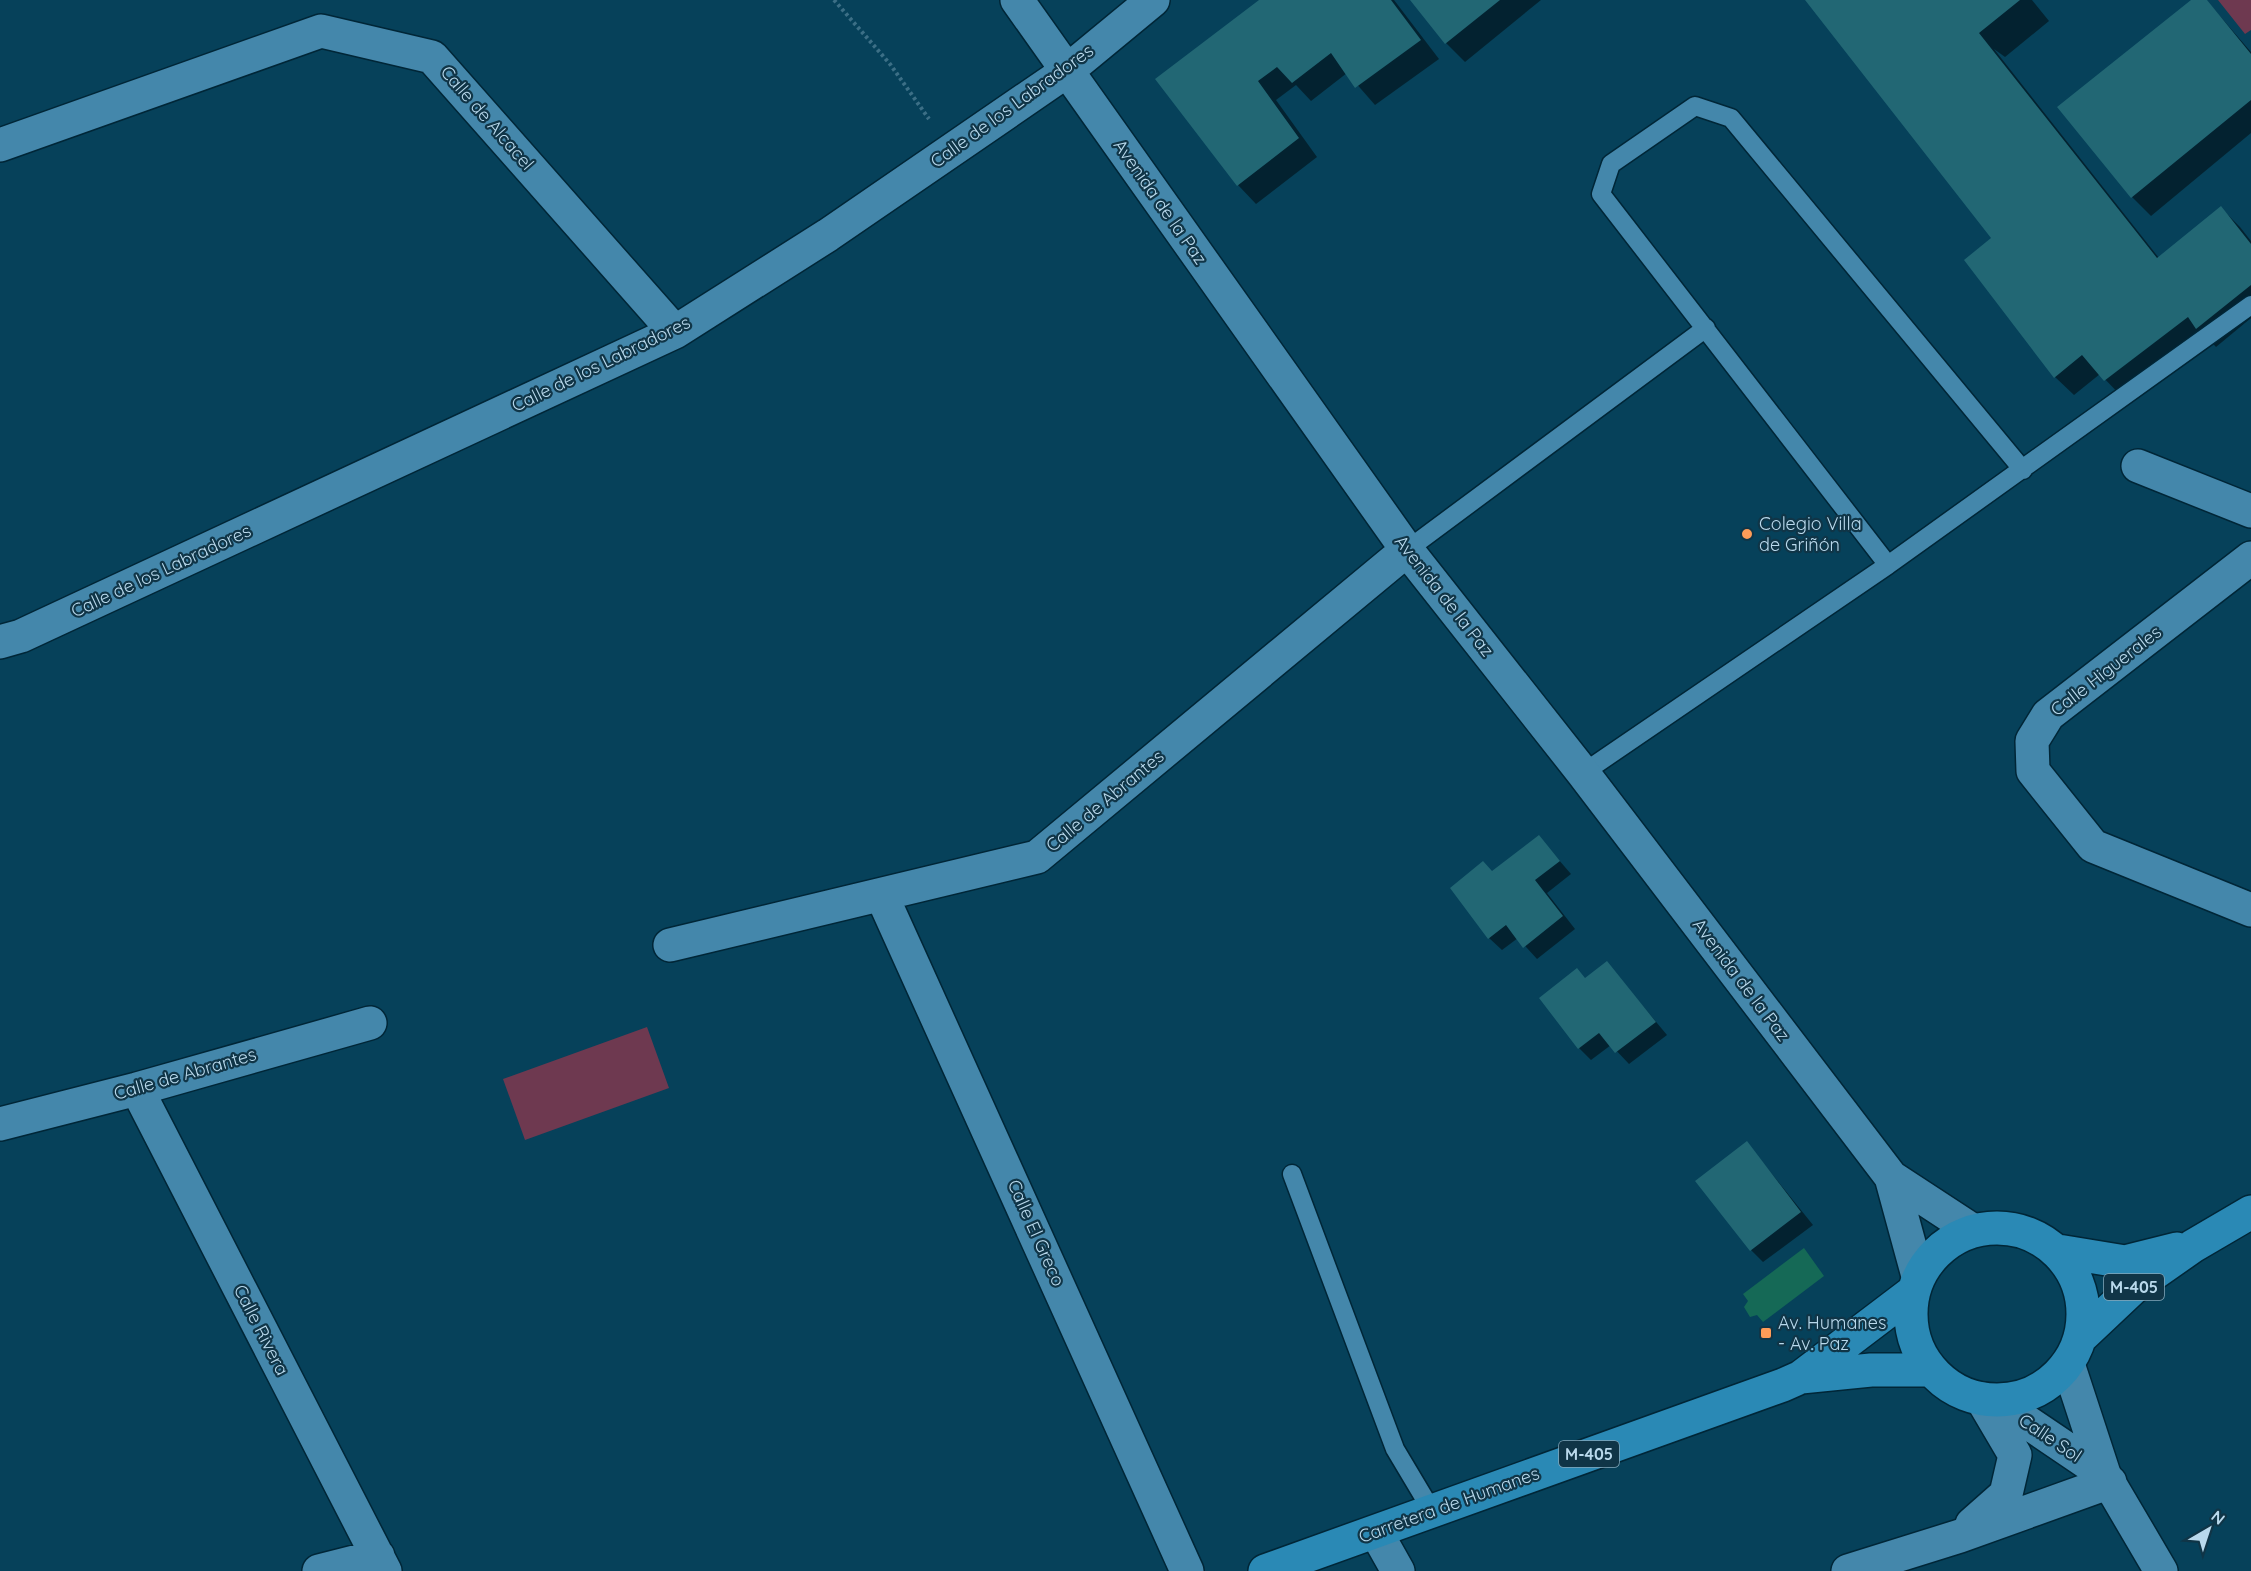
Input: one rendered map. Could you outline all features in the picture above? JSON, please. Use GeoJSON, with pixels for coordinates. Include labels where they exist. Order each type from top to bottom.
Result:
{"type":"FeatureCollection","features":[{"type":"Feature","properties":{"kind":"main road","name":"M-405"},"geometry":{"type":"LineString","coordinates":[[2074,1350],[2133,1288],[2193,1246],[2251,1212]]}},
{"type":"Feature","properties":{"kind":"main road"},"geometry":{"type":"LineString","coordinates":[[2002,1227],[2032,1234],[2058,1251],[2072,1270],[2081,1291],[2085,1314],[2074,1350],[2054,1379],[2037,1391],[2017,1398],[1989,1400],[1954,1389],[1931,1370],[1916,1347],[1910,1320],[1916,1284],[1932,1256],[1950,1240],[1972,1230],[2002,1227]]}},
{"type":"Feature","properties":{"kind":"main road","name":"M-405"},"geometry":{"type":"LineString","coordinates":[[2058,1251],[2125,1262],[2193,1246]]}},
{"type":"Feature","properties":{"kind":"main road","name":"Carretera de Humanes"},"geometry":{"type":"LineString","coordinates":[[1801,1377],[1916,1284]]}},
{"type":"Feature","properties":{"kind":"main road","name":"Carretera de Humanes"},"geometry":{"type":"LineString","coordinates":[[1265,1571],[1293,1564],[1801,1377],[1871,1370],[1931,1370]]}},
{"type":"Feature","properties":{"kind":"street","name":"Avenida de la Paz"},"geometry":{"type":"LineString","coordinates":[[1017,0],[1407,550],[1583,773],[1891,1177],[1972,1230]]}},
{"type":"Feature","properties":{"kind":"street","name":"Calle de los Labradores"},"geometry":{"type":"LineString","coordinates":[[0,642],[21,636],[675,332],[828,235],[1067,70],[1153,0]]}},
{"type":"Feature","properties":{"kind":"street","name":"Calle de Alcacel"},"geometry":{"type":"LineString","coordinates":[[0,145],[321,31],[432,57],[675,332]]}},
{"type":"Feature","properties":{"kind":"street"},"geometry":{"type":"LineString","coordinates":[[2138,465],[2251,511]]}},
{"type":"Feature","properties":{"kind":"street","name":"Calle de Abrantes"},"geometry":{"type":"LineString","coordinates":[[670,945],[1037,857],[1407,550]]}},
{"type":"Feature","properties":{"kind":"street","name":"Calle Higuerales"},"geometry":{"type":"LineString","coordinates":[[2251,558],[2048,715],[2032,741],[2033,771],[2093,846],[2251,910]]}},
{"type":"Feature","properties":{"kind":"street","name":"Calle El Greco"},"geometry":{"type":"LineString","coordinates":[[882,896],[898,926],[1187,1571]]}},
{"type":"Feature","properties":{"kind":"street","name":"Calle de Abrantes"},"geometry":{"type":"LineString","coordinates":[[0,1124],[137,1089],[370,1023]]}},
{"type":"Feature","properties":{"kind":"street","name":"Calle Rivera"},"geometry":{"type":"LineString","coordinates":[[137,1089],[381,1564]]}},
{"type":"Feature","properties":{"kind":"street","name":"Avenida de la Paz"},"geometry":{"type":"LineString","coordinates":[[1891,1177],[1916,1284]]}},
{"type":"Feature","properties":{"kind":"street","name":"Calle Sol"},"geometry":{"type":"LineString","coordinates":[[2074,1350],[2107,1478],[2161,1571]]}},
{"type":"Feature","properties":{"kind":"street"},"geometry":{"type":"LineString","coordinates":[[1960,1536],[2006,1494],[2015,1455],[1989,1400]]}},
{"type":"Feature","properties":{"kind":"street","name":"Calle Sol"},"geometry":{"type":"LineString","coordinates":[[1989,1400],[2107,1478]]}},
{"type":"Feature","properties":{"kind":"street"},"geometry":{"type":"LineString","coordinates":[[1848,1571],[1960,1536],[2107,1478]]}},
{"type":"Feature","properties":{"kind":"street"},"geometry":{"type":"LineString","coordinates":[[1376,1532],[1398,1571]]}},
{"type":"Feature","properties":{"kind":"street"},"geometry":{"type":"LineString","coordinates":[[319,1571],[381,1564]]}},
{"type":"Feature","properties":{"kind":"lane"},"geometry":{"type":"LineString","coordinates":[[1888,565],[1602,194],[1611,164],[1695,106],[1731,118],[2023,470]]}},
{"type":"Feature","properties":{"kind":"lane"},"geometry":{"type":"LineString","coordinates":[[1583,773],[1888,565],[2251,306]]}},
{"type":"Feature","properties":{"kind":"lane"},"geometry":{"type":"LineString","coordinates":[[1407,550],[1706,328]]}},
{"type":"Feature","properties":{"kind":"lane"},"geometry":{"type":"LineString","coordinates":[[1292,1174],[1395,1449],[1432,1511]]}},
{"type":"Feature","properties":{"kind":"path"},"geometry":{"type":"LineString","coordinates":[[834,0],[890,64],[951,150]]}},
{"type":"Feature","properties":{"kind":"shaded area"},"geometry":{"type":"Polygon","coordinates":[[[2218,0],[2251,0],[2251,30],[2245,34],[2218,0]]]}},
{"type":"Feature","properties":{"kind":"shaded area"},"geometry":{"type":"Polygon","coordinates":[[[647,1027],[669,1088],[525,1140],[503,1079],[647,1027]]]}},
{"type":"Feature","properties":{"kind":"shaded area"},"geometry":{"type":"Polygon","coordinates":[[[1804,1248],[1824,1276],[1763,1322],[1757,1315],[1750,1317],[1744,1307],[1748,1301],[1743,1294],[1804,1248]]]}},
{"type":"Feature","properties":{"kind":"building"},"geometry":{"type":"Polygon","coordinates":[[[1259,0],[1391,0],[1421,40],[1355,88],[1331,53],[1292,83],[1277,67],[1258,81],[1299,138],[1237,186],[1155,79],[1259,0]]]}},
{"type":"Feature","properties":{"kind":"building"},"geometry":{"type":"Polygon","coordinates":[[[1410,0],[1500,0],[1445,44],[1410,0]]]}},
{"type":"Feature","properties":{"kind":"building"},"geometry":{"type":"Polygon","coordinates":[[[1805,0],[2020,0],[1979,33],[2157,258],[2221,206],[2251,244],[2251,285],[2196,329],[2188,317],[2104,381],[2082,355],[2054,378],[1964,260],[1991,238],[1805,0]]]}},
{"type":"Feature","properties":{"kind":"building"},"geometry":{"type":"Polygon","coordinates":[[[2191,0],[2207,0],[2251,54],[2251,100],[2131,198],[2057,107],[2191,0]]]}},
{"type":"Feature","properties":{"kind":"building"},"geometry":{"type":"Polygon","coordinates":[[[1539,835],[1560,861],[1535,880],[1563,916],[1523,948],[1506,925],[1488,939],[1450,888],[1483,861],[1492,871],[1539,835]]]}},
{"type":"Feature","properties":{"kind":"building"},"geometry":{"type":"Polygon","coordinates":[[[1607,961],[1656,1022],[1615,1053],[1599,1033],[1578,1049],[1539,998],[1577,968],[1585,978],[1607,961]]]}},
{"type":"Feature","properties":{"kind":"building"},"geometry":{"type":"Polygon","coordinates":[[[1747,1141],[1801,1212],[1750,1251],[1695,1181],[1747,1141]]]}},
{"type":"Feature","properties":{"kind":"place","name":"Colegio Villa de Griñón"},"geometry":{"type":"Point","coordinates":[1747,534]}},
{"type":"Feature","properties":{"kind":"place","name":"Av. Humanes - Av. Paz"},"geometry":{"type":"Point","coordinates":[1766,1333]}}]}
